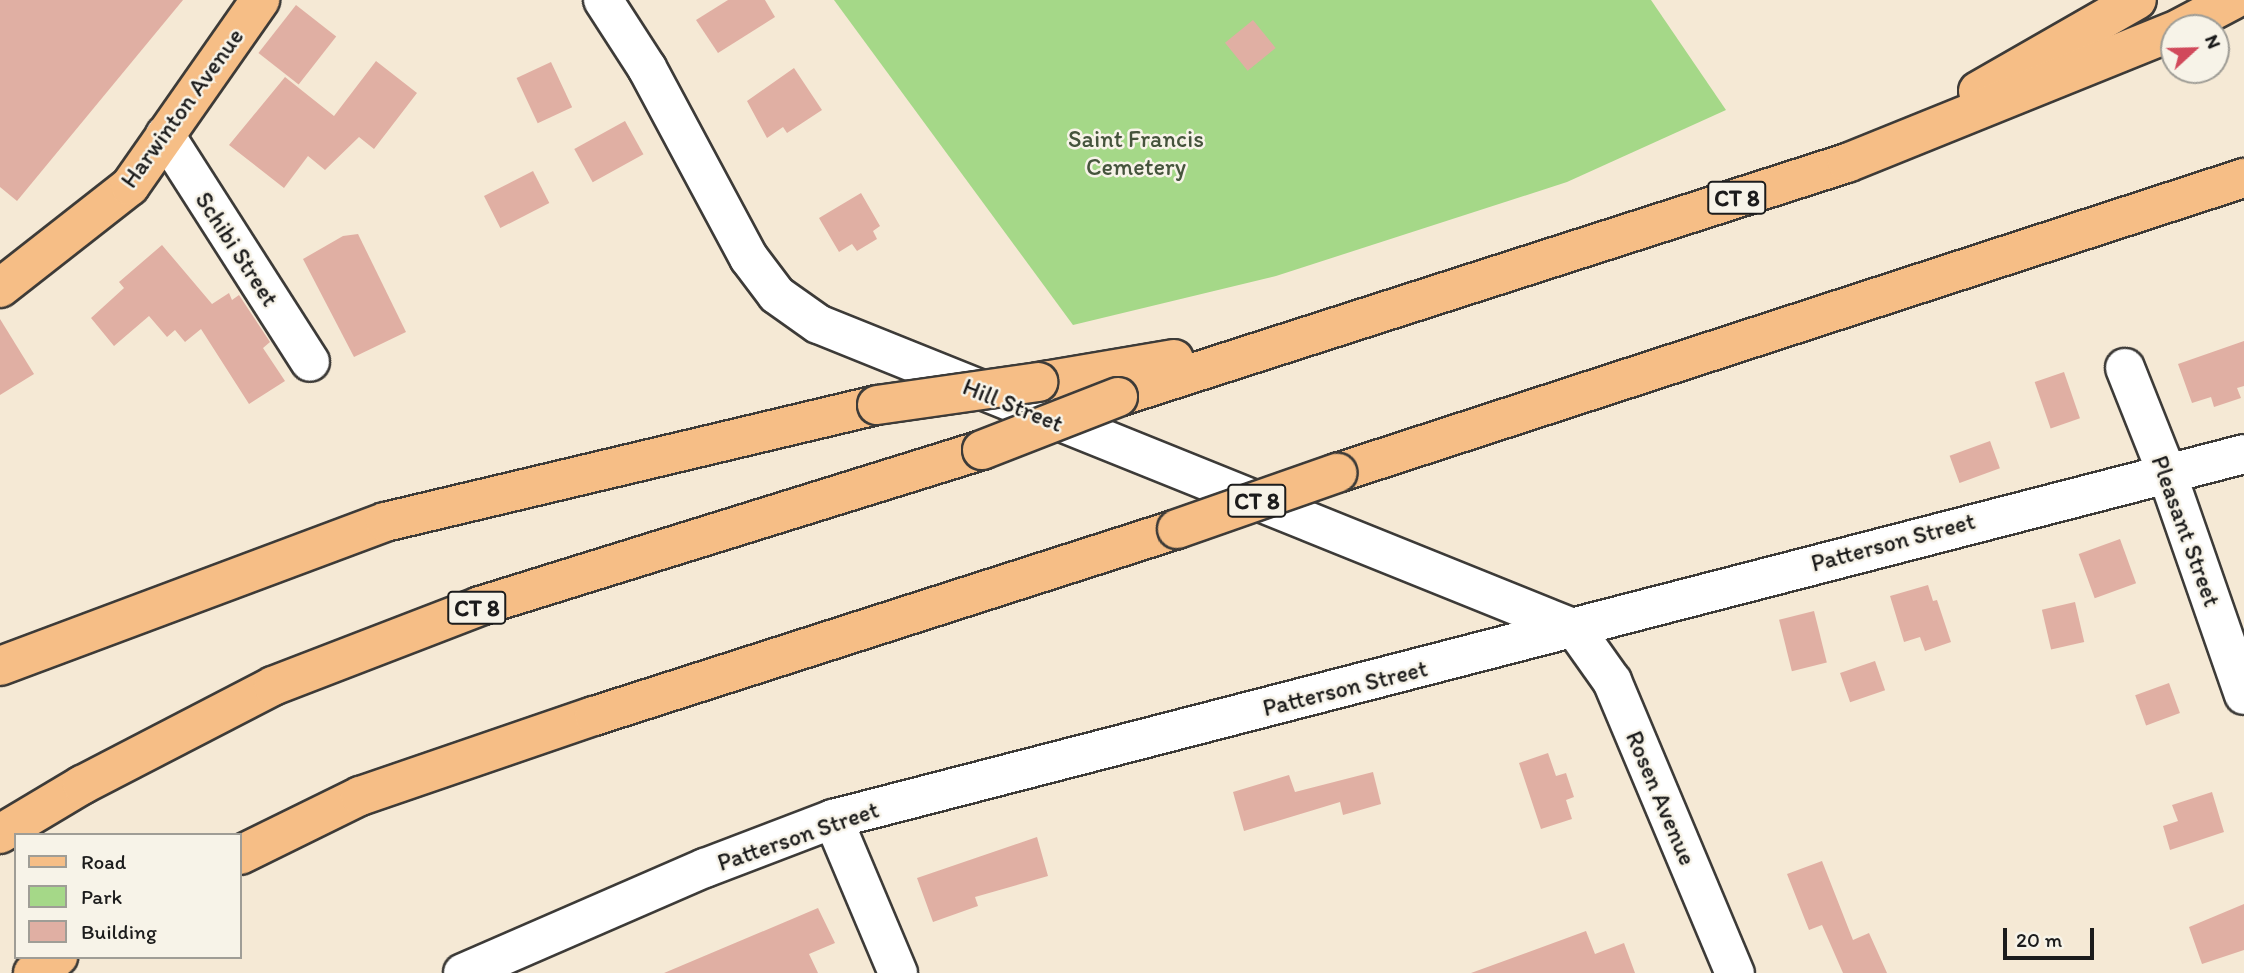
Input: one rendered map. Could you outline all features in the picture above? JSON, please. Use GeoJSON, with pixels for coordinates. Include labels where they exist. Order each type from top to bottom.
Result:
{"type":"FeatureCollection","features":[{"type":"Feature","properties":{"kind":"main road","name":"Harwinton Avenue"},"geometry":{"type":"LineString","coordinates":[[0,288],[130,187],[260,0]]}},
{"type":"Feature","properties":{"kind":"main road"},"geometry":{"type":"LineString","coordinates":[[1847,163],[2137,0]]}},
{"type":"Feature","properties":{"kind":"main road"},"geometry":{"type":"LineString","coordinates":[[2206,14],[2233,0]]}},
{"type":"Feature","properties":{"kind":"main road","name":"CT 8"},"geometry":{"type":"LineString","coordinates":[[0,834],[82,785],[273,686],[480,606],[982,450],[1118,397],[1290,339],[1847,163],[2160,37]]}},
{"type":"Feature","properties":{"kind":"main road","name":"CT 8"},"geometry":{"type":"LineString","coordinates":[[242,854],[373,792],[608,711],[1177,529],[1337,472],[2116,222],[2244,155]]}},
{"type":"Feature","properties":{"kind":"main road"},"geometry":{"type":"LineString","coordinates":[[2116,222],[2244,178]]}},
{"type":"Feature","properties":{"kind":"main road"},"geometry":{"type":"LineString","coordinates":[[0,666],[385,522],[877,405],[1038,382],[1290,339]]}},
{"type":"Feature","properties":{"kind":"main road"},"geometry":{"type":"LineString","coordinates":[[33,973],[55,959]]}},
{"type":"Feature","properties":{"kind":"street","name":"Hill Street"},"geometry":{"type":"LineString","coordinates":[[603,0],[647,68],[749,258],[777,295],[818,324],[1575,629]]}},
{"type":"Feature","properties":{"kind":"street","name":"Schibi Street"},"geometry":{"type":"LineString","coordinates":[[165,135],[310,362]]}},
{"type":"Feature","properties":{"kind":"street","name":"Pleasant Street"},"geometry":{"type":"LineString","coordinates":[[2124,368],[2166,471],[2244,695]]}},
{"type":"Feature","properties":{"kind":"street","name":"Patterson Street"},"geometry":{"type":"LineString","coordinates":[[463,973],[705,868],[833,819],[1575,629],[1684,596],[2166,471],[2244,454]]}},
{"type":"Feature","properties":{"kind":"street","name":"Rosen Avenue"},"geometry":{"type":"LineString","coordinates":[[1575,629],[1612,681],[1735,973]]}},
{"type":"Feature","properties":{"kind":"street"},"geometry":{"type":"LineString","coordinates":[[833,819],[898,973]]}},
{"type":"Feature","properties":{"kind":"green space","name":"Saint Francis Cemetery"},"geometry":{"type":"Polygon","coordinates":[[[834,0],[1651,0],[1726,110],[1567,182],[1276,276],[1073,325],[834,0]]]}},
{"type":"Feature","properties":{"kind":"building"},"geometry":{"type":"Polygon","coordinates":[[[0,0],[183,0],[17,201],[0,187],[0,0]]]}},
{"type":"Feature","properties":{"kind":"building"},"geometry":{"type":"Polygon","coordinates":[[[728,0],[765,0],[775,17],[718,53],[696,20],[728,0]]]}},
{"type":"Feature","properties":{"kind":"building"},"geometry":{"type":"Polygon","coordinates":[[[296,5],[336,36],[299,84],[258,53],[296,5]]]}},
{"type":"Feature","properties":{"kind":"building"},"geometry":{"type":"Polygon","coordinates":[[[1253,20],[1276,48],[1248,71],[1225,43],[1253,20]]]}},
{"type":"Feature","properties":{"kind":"building"},"geometry":{"type":"Polygon","coordinates":[[[376,61],[417,93],[374,149],[359,137],[325,170],[308,156],[284,188],[229,145],[285,77],[334,116],[376,61]]]}},
{"type":"Feature","properties":{"kind":"building"},"geometry":{"type":"Polygon","coordinates":[[[551,62],[572,107],[538,123],[517,78],[551,62]]]}},
{"type":"Feature","properties":{"kind":"building"},"geometry":{"type":"Polygon","coordinates":[[[794,68],[822,110],[787,133],[783,127],[767,138],[747,101],[794,68]]]}},
{"type":"Feature","properties":{"kind":"building"},"geometry":{"type":"Polygon","coordinates":[[[625,121],[643,154],[593,182],[574,149],[625,121]]]}},
{"type":"Feature","properties":{"kind":"building"},"geometry":{"type":"Polygon","coordinates":[[[533,171],[549,203],[500,228],[484,196],[533,171]]]}},
{"type":"Feature","properties":{"kind":"building"},"geometry":{"type":"Polygon","coordinates":[[[861,193],[880,226],[873,231],[877,239],[857,251],[852,244],[839,252],[819,218],[861,193]]]}},
{"type":"Feature","properties":{"kind":"building"},"geometry":{"type":"Polygon","coordinates":[[[358,234],[406,332],[354,357],[303,259],[343,236],[358,234]]]}},
{"type":"Feature","properties":{"kind":"building"},"geometry":{"type":"Polygon","coordinates":[[[162,245],[212,304],[229,293],[232,300],[239,295],[270,342],[263,348],[285,381],[249,404],[201,329],[185,342],[175,330],[167,337],[149,316],[114,346],[91,318],[124,288],[119,282],[162,245]]]}},
{"type":"Feature","properties":{"kind":"building"},"geometry":{"type":"Polygon","coordinates":[[[0,319],[34,374],[0,395],[0,319]]]}},
{"type":"Feature","properties":{"kind":"building"},"geometry":{"type":"Polygon","coordinates":[[[2244,341],[2244,386],[2237,388],[2241,398],[2214,407],[2211,397],[2192,403],[2178,364],[2244,341]]]}},
{"type":"Feature","properties":{"kind":"building"},"geometry":{"type":"Polygon","coordinates":[[[2064,372],[2080,418],[2051,428],[2035,382],[2064,372]]]}},
{"type":"Feature","properties":{"kind":"building"},"geometry":{"type":"Polygon","coordinates":[[[1990,441],[2000,468],[1960,483],[1950,456],[1990,441]]]}},
{"type":"Feature","properties":{"kind":"building"},"geometry":{"type":"Polygon","coordinates":[[[2120,539],[2136,583],[2095,598],[2079,554],[2120,539]]]}},
{"type":"Feature","properties":{"kind":"building"},"geometry":{"type":"Polygon","coordinates":[[[1928,585],[1933,601],[1937,600],[1951,642],[1925,651],[1920,637],[1904,642],[1890,596],[1928,585]]]}},
{"type":"Feature","properties":{"kind":"building"},"geometry":{"type":"Polygon","coordinates":[[[2075,602],[2084,642],[2051,650],[2042,610],[2075,602]]]}},
{"type":"Feature","properties":{"kind":"building"},"geometry":{"type":"Polygon","coordinates":[[[1814,611],[1827,662],[1792,671],[1779,620],[1814,611]]]}},
{"type":"Feature","properties":{"kind":"building"},"geometry":{"type":"Polygon","coordinates":[[[1875,661],[1885,690],[1850,702],[1840,673],[1875,661]]]}},
{"type":"Feature","properties":{"kind":"building"},"geometry":{"type":"Polygon","coordinates":[[[2169,683],[2180,713],[2146,725],[2135,695],[2169,683]]]}},
{"type":"Feature","properties":{"kind":"building"},"geometry":{"type":"Polygon","coordinates":[[[1548,753],[1556,776],[1566,773],[1574,797],[1566,800],[1572,819],[1541,829],[1519,763],[1548,753]]]}},
{"type":"Feature","properties":{"kind":"building"},"geometry":{"type":"Polygon","coordinates":[[[1373,772],[1381,804],[1343,815],[1340,802],[1244,831],[1233,792],[1289,775],[1295,792],[1373,772]]]}},
{"type":"Feature","properties":{"kind":"building"},"geometry":{"type":"Polygon","coordinates":[[[2212,792],[2224,832],[2170,850],[2163,826],[2178,821],[2172,805],[2212,792]]]}},
{"type":"Feature","properties":{"kind":"building"},"geometry":{"type":"Polygon","coordinates":[[[1037,837],[1048,876],[975,897],[978,906],[933,922],[917,878],[1037,837]]]}},
{"type":"Feature","properties":{"kind":"building"},"geometry":{"type":"Polygon","coordinates":[[[1822,861],[1853,940],[1869,933],[1887,973],[1843,973],[1822,925],[1809,930],[1787,874],[1822,861]]]}},
{"type":"Feature","properties":{"kind":"building"},"geometry":{"type":"Polygon","coordinates":[[[2244,904],[2244,950],[2202,964],[2189,927],[2244,904]]]}},
{"type":"Feature","properties":{"kind":"building"},"geometry":{"type":"Polygon","coordinates":[[[818,908],[835,943],[809,954],[818,973],[664,973],[818,908]]]}},
{"type":"Feature","properties":{"kind":"building"},"geometry":{"type":"Polygon","coordinates":[[[1586,931],[1595,954],[1624,943],[1635,973],[1471,973],[1586,931]]]}}]}
